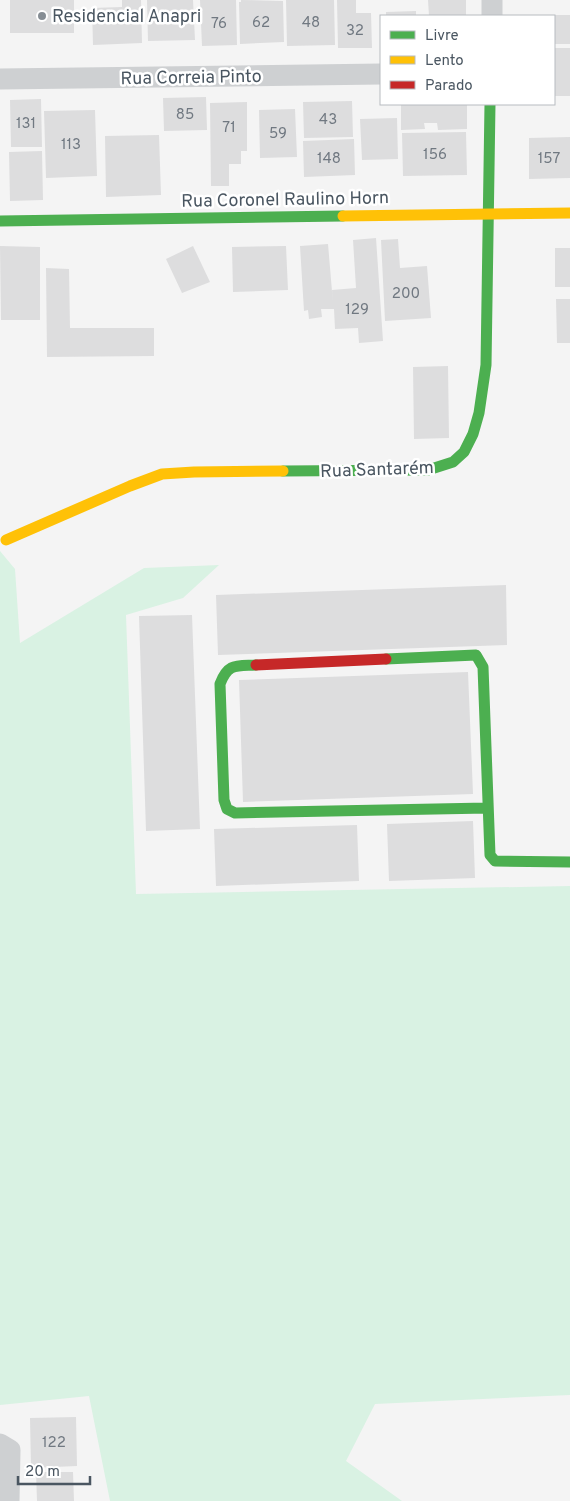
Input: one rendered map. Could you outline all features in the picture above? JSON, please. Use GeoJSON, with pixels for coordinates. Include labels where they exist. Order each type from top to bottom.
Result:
{"type":"FeatureCollection","features":[{"type":"Feature","properties":{"kind":"street"},"geometry":{"type":"LineString","coordinates":[[492,0],[492,15]]}},
{"type":"Feature","properties":{"kind":"street","name":"Rua Correia Pinto"},"geometry":{"type":"LineString","coordinates":[[0,79],[380,74]]}},
{"type":"Feature","properties":{"kind":"street","name":"Rua Santarém"},"geometry":{"type":"LineString","coordinates":[[6,540],[162,474],[194,472],[428,470],[450,464],[463,454],[472,438],[479,412],[486,362],[490,105]]}},
{"type":"Feature","properties":{"kind":"street","name":"Rua Coronel Raulino Horn"},"geometry":{"type":"LineString","coordinates":[[0,221],[570,213]]}},
{"type":"Feature","properties":{"kind":"street"},"geometry":{"type":"LineString","coordinates":[[488,808],[234,814],[227,809],[224,800],[220,684],[224,673],[232,666],[476,655],[483,667],[490,855],[495,861],[570,862]]}},
{"type":"Feature","properties":{"kind":"street"},"geometry":{"type":"LineString","coordinates":[[0,1444],[10,1450],[9,1501]]}},
{"type":"Feature","properties":{"kind":"green space"},"geometry":{"type":"Polygon","coordinates":[[[0,551],[15,569],[20,643],[144,568],[219,565],[183,598],[126,615],[136,894],[570,886],[570,1395],[375,1404],[346,1461],[402,1501],[110,1501],[89,1396],[0,1405],[0,551]]]}},
{"type":"Feature","properties":{"kind":"building","name":"Residencial Anapri"},"geometry":{"type":"Polygon","coordinates":[[[10,0],[74,0],[74,33],[10,33],[10,0]]]}},
{"type":"Feature","properties":{"kind":"building"},"geometry":{"type":"Polygon","coordinates":[[[122,0],[141,0],[142,43],[93,45],[92,8],[122,7],[122,0]]]}},
{"type":"Feature","properties":{"kind":"building"},"geometry":{"type":"Polygon","coordinates":[[[147,0],[193,0],[195,40],[148,41],[147,0]]]}},
{"type":"Feature","properties":{"kind":"building"},"geometry":{"type":"Polygon","coordinates":[[[200,0],[236,0],[237,45],[202,46],[200,0]]]}},
{"type":"Feature","properties":{"kind":"building"},"geometry":{"type":"Polygon","coordinates":[[[241,0],[283,1],[284,42],[240,44],[239,2],[241,0]]]}},
{"type":"Feature","properties":{"kind":"building"},"geometry":{"type":"Polygon","coordinates":[[[286,0],[334,0],[335,45],[287,46],[286,0]]]}},
{"type":"Feature","properties":{"kind":"building"},"geometry":{"type":"Polygon","coordinates":[[[337,0],[356,0],[356,13],[371,13],[372,48],[338,48],[337,0]]]}},
{"type":"Feature","properties":{"kind":"building"},"geometry":{"type":"Polygon","coordinates":[[[428,0],[466,0],[466,15],[429,15],[428,0]]]}},
{"type":"Feature","properties":{"kind":"building"},"geometry":{"type":"Polygon","coordinates":[[[416,11],[416,15],[386,15],[386,12],[416,11]]]}},
{"type":"Feature","properties":{"kind":"building"},"geometry":{"type":"Polygon","coordinates":[[[555,15],[570,15],[570,44],[555,44],[555,15]]]}},
{"type":"Feature","properties":{"kind":"building"},"geometry":{"type":"Polygon","coordinates":[[[555,48],[570,48],[570,96],[555,96],[555,48]]]}},
{"type":"Feature","properties":{"kind":"building"},"geometry":{"type":"Polygon","coordinates":[[[206,97],[207,130],[164,131],[163,98],[206,97]]]}},
{"type":"Feature","properties":{"kind":"building"},"geometry":{"type":"Polygon","coordinates":[[[41,99],[42,147],[11,147],[10,100],[41,99]]]}},
{"type":"Feature","properties":{"kind":"building"},"geometry":{"type":"Polygon","coordinates":[[[352,101],[353,137],[304,138],[303,102],[352,101]]]}},
{"type":"Feature","properties":{"kind":"building"},"geometry":{"type":"Polygon","coordinates":[[[247,102],[247,151],[241,151],[241,164],[229,164],[229,186],[211,186],[210,103],[247,102]]]}},
{"type":"Feature","properties":{"kind":"building"},"geometry":{"type":"Polygon","coordinates":[[[401,105],[467,105],[467,129],[438,130],[437,123],[424,123],[425,129],[401,130],[401,105]]]}},
{"type":"Feature","properties":{"kind":"building"},"geometry":{"type":"Polygon","coordinates":[[[295,109],[297,157],[260,158],[259,110],[295,109]]]}},
{"type":"Feature","properties":{"kind":"building"},"geometry":{"type":"Polygon","coordinates":[[[95,110],[97,176],[46,178],[44,111],[95,110]]]}},
{"type":"Feature","properties":{"kind":"building"},"geometry":{"type":"Polygon","coordinates":[[[397,118],[398,159],[362,160],[360,119],[397,118]]]}},
{"type":"Feature","properties":{"kind":"building"},"geometry":{"type":"Polygon","coordinates":[[[466,132],[467,175],[403,176],[402,133],[466,132]]]}},
{"type":"Feature","properties":{"kind":"building"},"geometry":{"type":"Polygon","coordinates":[[[159,135],[161,195],[106,197],[105,136],[159,135]]]}},
{"type":"Feature","properties":{"kind":"building"},"geometry":{"type":"Polygon","coordinates":[[[570,137],[570,178],[529,179],[529,138],[570,137]]]}},
{"type":"Feature","properties":{"kind":"building"},"geometry":{"type":"Polygon","coordinates":[[[354,139],[355,175],[304,177],[303,141],[354,139]]]}},
{"type":"Feature","properties":{"kind":"building"},"geometry":{"type":"Polygon","coordinates":[[[42,151],[43,200],[10,201],[9,152],[42,151]]]}},
{"type":"Feature","properties":{"kind":"building"},"geometry":{"type":"Polygon","coordinates":[[[376,238],[383,341],[359,343],[358,328],[335,329],[334,309],[321,309],[322,317],[309,319],[308,310],[304,311],[300,246],[328,244],[333,303],[332,290],[356,288],[353,240],[376,238]]]}},
{"type":"Feature","properties":{"kind":"building"},"geometry":{"type":"Polygon","coordinates":[[[398,239],[400,268],[427,266],[431,318],[385,321],[381,240],[398,239]]]}},
{"type":"Feature","properties":{"kind":"building"},"geometry":{"type":"Polygon","coordinates":[[[0,246],[40,247],[40,320],[1,320],[0,246]]]}},
{"type":"Feature","properties":{"kind":"building"},"geometry":{"type":"Polygon","coordinates":[[[193,246],[210,282],[182,293],[166,259],[193,246]]]}},
{"type":"Feature","properties":{"kind":"building"},"geometry":{"type":"Polygon","coordinates":[[[286,246],[288,290],[233,292],[232,247],[286,246]]]}},
{"type":"Feature","properties":{"kind":"building"},"geometry":{"type":"Polygon","coordinates":[[[555,248],[570,248],[570,287],[555,287],[555,248]]]}},
{"type":"Feature","properties":{"kind":"building"},"geometry":{"type":"Polygon","coordinates":[[[46,268],[69,269],[70,328],[154,328],[154,356],[47,357],[46,268]]]}},
{"type":"Feature","properties":{"kind":"building"},"geometry":{"type":"Polygon","coordinates":[[[556,299],[570,299],[570,343],[557,343],[556,299]]]}},
{"type":"Feature","properties":{"kind":"building"},"geometry":{"type":"Polygon","coordinates":[[[448,366],[449,438],[414,439],[413,367],[448,366]]]}},
{"type":"Feature","properties":{"kind":"building"},"geometry":{"type":"Polygon","coordinates":[[[506,585],[507,645],[218,655],[216,595],[506,585]]]}},
{"type":"Feature","properties":{"kind":"building"},"geometry":{"type":"Polygon","coordinates":[[[192,615],[200,829],[146,831],[139,616],[192,615]]]}},
{"type":"Feature","properties":{"kind":"building"},"geometry":{"type":"Polygon","coordinates":[[[468,672],[473,794],[243,802],[239,680],[468,672]]]}},
{"type":"Feature","properties":{"kind":"building"},"geometry":{"type":"Polygon","coordinates":[[[473,821],[475,878],[389,881],[387,824],[473,821]]]}},
{"type":"Feature","properties":{"kind":"building"},"geometry":{"type":"Polygon","coordinates":[[[357,825],[359,881],[216,886],[214,829],[357,825]]]}},
{"type":"Feature","properties":{"kind":"building"},"geometry":{"type":"Polygon","coordinates":[[[76,1417],[77,1466],[31,1468],[30,1418],[76,1417]]]}},
{"type":"Feature","properties":{"kind":"building"},"geometry":{"type":"Polygon","coordinates":[[[36,1472],[73,1472],[74,1501],[37,1501],[36,1472]]]}},
{"type":"Feature","properties":{"kind":"traffic: fast"},"geometry":{"type":"LineString","coordinates":[[283,471],[428,470],[453,462],[464,452],[473,434],[479,413],[486,365],[490,105]]}},
{"type":"Feature","properties":{"kind":"traffic: fast"},"geometry":{"type":"LineString","coordinates":[[0,221],[343,216]]}},
{"type":"Feature","properties":{"kind":"traffic: fast"},"geometry":{"type":"LineString","coordinates":[[386,659],[476,655],[483,667],[490,855],[495,861],[570,862]]}},
{"type":"Feature","properties":{"kind":"traffic: fast"},"geometry":{"type":"LineString","coordinates":[[256,665],[238,666],[230,669],[226,672],[220,684],[224,800],[227,809],[235,813],[487,808]]}},
{"type":"Feature","properties":{"kind":"traffic: slow"},"geometry":{"type":"LineString","coordinates":[[343,216],[570,213]]}},
{"type":"Feature","properties":{"kind":"traffic: slow"},"geometry":{"type":"LineString","coordinates":[[6,540],[162,474],[283,471]]}},
{"type":"Feature","properties":{"kind":"traffic: jam"},"geometry":{"type":"LineString","coordinates":[[256,665],[386,659]]}},
{"type":"Feature","properties":{"kind":"place","name":"Residencial Anapri"},"geometry":{"type":"Point","coordinates":[42,16]}}]}
